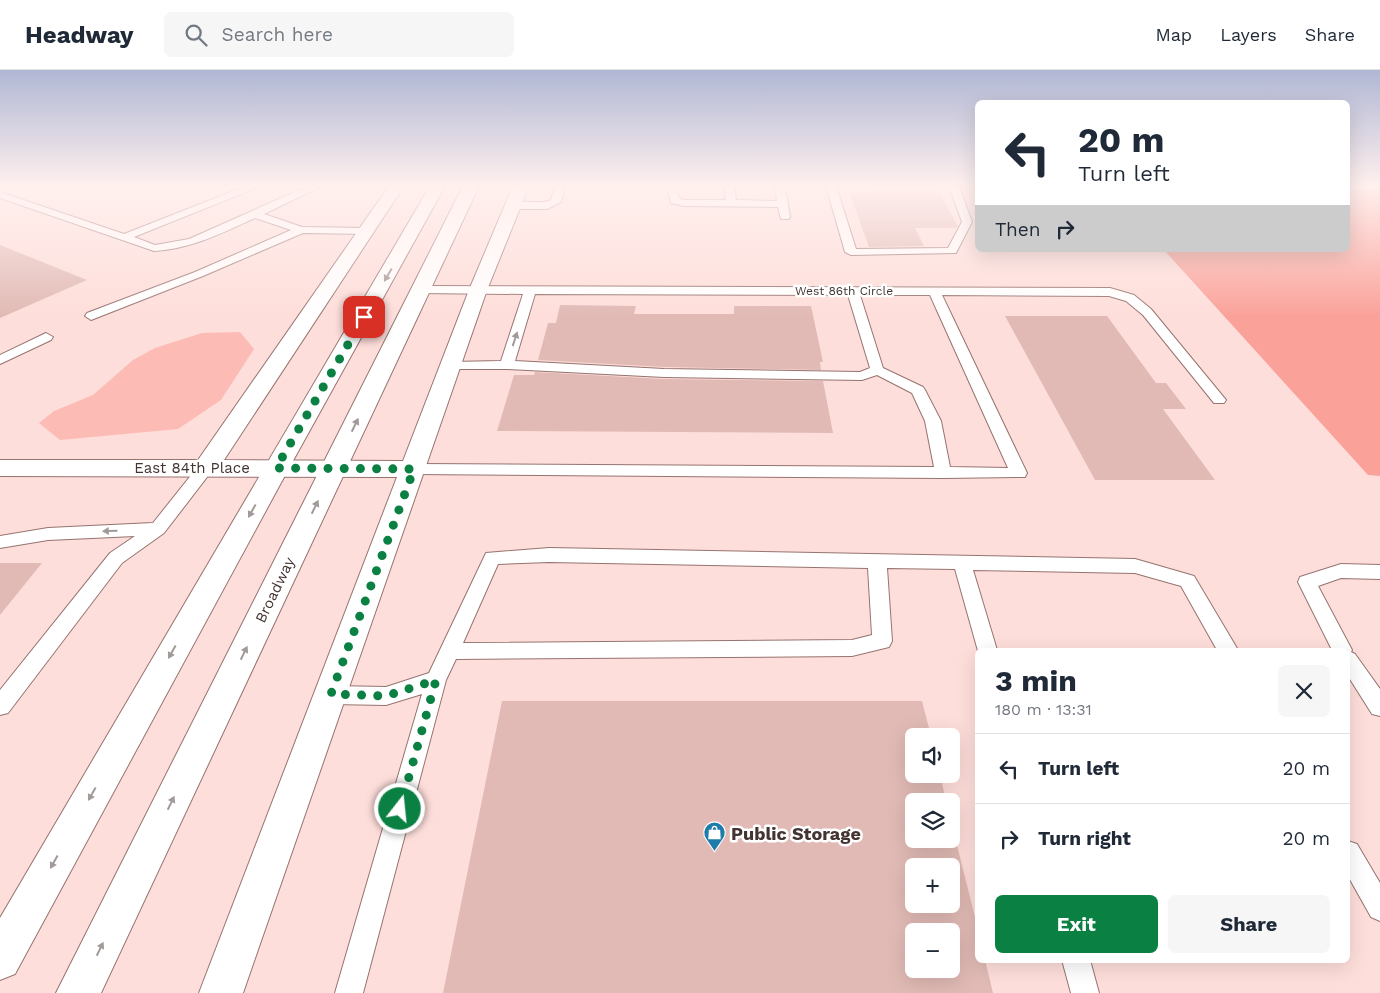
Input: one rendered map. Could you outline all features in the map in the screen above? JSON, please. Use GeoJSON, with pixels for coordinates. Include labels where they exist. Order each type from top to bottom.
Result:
{"type":"FeatureCollection","features":[{"type":"Feature","properties":{"kind":"main road"},"geometry":{"type":"LineString","coordinates":[[0,959],[276,468],[413,229]]}},
{"type":"Feature","properties":{"kind":"main road","name":"Broadway"},"geometry":{"type":"LineString","coordinates":[[78,993],[451,229]]}},
{"type":"Feature","properties":{"kind":"main road"},"geometry":{"type":"LineString","coordinates":[[221,993],[478,290],[503,229]]}},
{"type":"Feature","properties":{"kind":"main road"},"geometry":{"type":"LineString","coordinates":[[206,468],[367,231]]}},
{"type":"Feature","properties":{"kind":"main road","name":"East 84th Place"},"geometry":{"type":"LineString","coordinates":[[0,468],[414,469]]}},
{"type":"Feature","properties":{"kind":"lane"},"geometry":{"type":"LineString","coordinates":[[97,229],[154,248],[170,248],[184,244],[220,229]]}},
{"type":"Feature","properties":{"kind":"lane"},"geometry":{"type":"LineString","coordinates":[[123,238],[146,229]]}},
{"type":"Feature","properties":{"kind":"lane"},"geometry":{"type":"LineString","coordinates":[[845,229],[852,252],[952,251],[963,229]]}},
{"type":"Feature","properties":{"kind":"lane"},"geometry":{"type":"LineString","coordinates":[[91,316],[199,274],[301,230],[367,231]]}},
{"type":"Feature","properties":{"kind":"lane","name":"West 86th Circle"},"geometry":{"type":"LineString","coordinates":[[421,290],[1110,292],[1130,298],[1147,312],[1218,400]]}},
{"type":"Feature","properties":{"kind":"lane"},"geometry":{"type":"LineString","coordinates":[[507,366],[530,291]]}},
{"type":"Feature","properties":{"kind":"lane"},"geometry":{"type":"LineString","coordinates":[[853,291],[877,370],[918,390],[933,421],[943,473]]}},
{"type":"Feature","properties":{"kind":"lane"},"geometry":{"type":"LineString","coordinates":[[414,469],[1018,473],[934,291]]}},
{"type":"Feature","properties":{"kind":"lane"},"geometry":{"type":"LineString","coordinates":[[0,360],[46,337]]}},
{"type":"Feature","properties":{"kind":"lane"},"geometry":{"type":"LineString","coordinates":[[451,366],[862,376],[877,370]]}},
{"type":"Feature","properties":{"kind":"lane"},"geometry":{"type":"LineString","coordinates":[[0,706],[116,558],[158,529],[206,468]]}},
{"type":"Feature","properties":{"kind":"lane"},"geometry":{"type":"LineString","coordinates":[[0,542],[48,534],[158,529]]}},
{"type":"Feature","properties":{"kind":"lane"},"geometry":{"type":"LineString","coordinates":[[349,993],[436,680],[492,558],[549,554],[1135,566],[1187,581],[1227,648]]}},
{"type":"Feature","properties":{"kind":"lane"},"geometry":{"type":"LineString","coordinates":[[450,651],[852,648],[882,641],[877,561]]}},
{"type":"Feature","properties":{"kind":"lane"},"geometry":{"type":"LineString","coordinates":[[962,562],[986,648]]}},
{"type":"Feature","properties":{"kind":"lane"},"geometry":{"type":"LineString","coordinates":[[1341,648],[1307,582],[1341,571],[1380,572]]}},
{"type":"Feature","properties":{"kind":"lane"},"geometry":{"type":"LineString","coordinates":[[1350,663],[1380,707]]}},
{"type":"Feature","properties":{"kind":"lane"},"geometry":{"type":"LineString","coordinates":[[331,694],[386,696],[436,680]]}},
{"type":"Feature","properties":{"kind":"lane"},"geometry":{"type":"LineString","coordinates":[[1350,856],[1380,908]]}},
{"type":"Feature","properties":{"kind":"lane"},"geometry":{"type":"LineString","coordinates":[[1077,963],[1085,993]]}},
{"type":"Feature","properties":{"kind":"shaded area"},"geometry":{"type":"Polygon","coordinates":[[[1350,229],[1380,229],[1380,476],[1368,475],[1166,252],[1350,252],[1350,229]]]}},
{"type":"Feature","properties":{"kind":"shaded area"},"geometry":{"type":"Polygon","coordinates":[[[240,332],[254,349],[221,400],[178,429],[60,440],[39,423],[54,411],[93,395],[133,360],[155,348],[202,333],[240,332]]]}},
{"type":"Feature","properties":{"kind":"building"},"geometry":{"type":"Polygon","coordinates":[[[863,229],[916,229],[924,246],[869,247],[863,229]]]}},
{"type":"Feature","properties":{"kind":"building"},"geometry":{"type":"Polygon","coordinates":[[[0,245],[87,280],[0,318],[0,245]]]}},
{"type":"Feature","properties":{"kind":"building"},"geometry":{"type":"Polygon","coordinates":[[[560,305],[636,306],[634,314],[734,314],[734,306],[811,306],[823,362],[820,362],[821,370],[664,367],[538,360],[548,323],[556,323],[560,305]]]}},
{"type":"Feature","properties":{"kind":"building"},"geometry":{"type":"Polygon","coordinates":[[[1005,316],[1107,316],[1156,383],[1166,383],[1186,409],[1163,409],[1215,480],[1095,480],[1005,316]]]}},
{"type":"Feature","properties":{"kind":"building"},"geometry":{"type":"Polygon","coordinates":[[[535,372],[664,379],[823,381],[833,433],[497,431],[514,375],[534,375],[535,372]]]}},
{"type":"Feature","properties":{"kind":"building"},"geometry":{"type":"Polygon","coordinates":[[[0,563],[42,563],[0,615],[0,563]]]}},
{"type":"Feature","properties":{"kind":"building","name":"Public Storage"},"geometry":{"type":"Polygon","coordinates":[[[502,701],[922,701],[929,728],[905,728],[905,783],[942,783],[944,793],[905,793],[905,848],[958,848],[975,917],[975,963],[986,963],[993,993],[443,993],[502,701]]]}},
{"type":"Feature","properties":{"kind":"place","name":"Public Storage"},"geometry":{"type":"Point","coordinates":[715,852]}},
{"type":"Feature","properties":{"kind":"route"},"geometry":{"type":"LineString","coordinates":[[364,317],[276,468],[414,469],[331,694],[386,696],[436,680],[400,809]]}}]}
